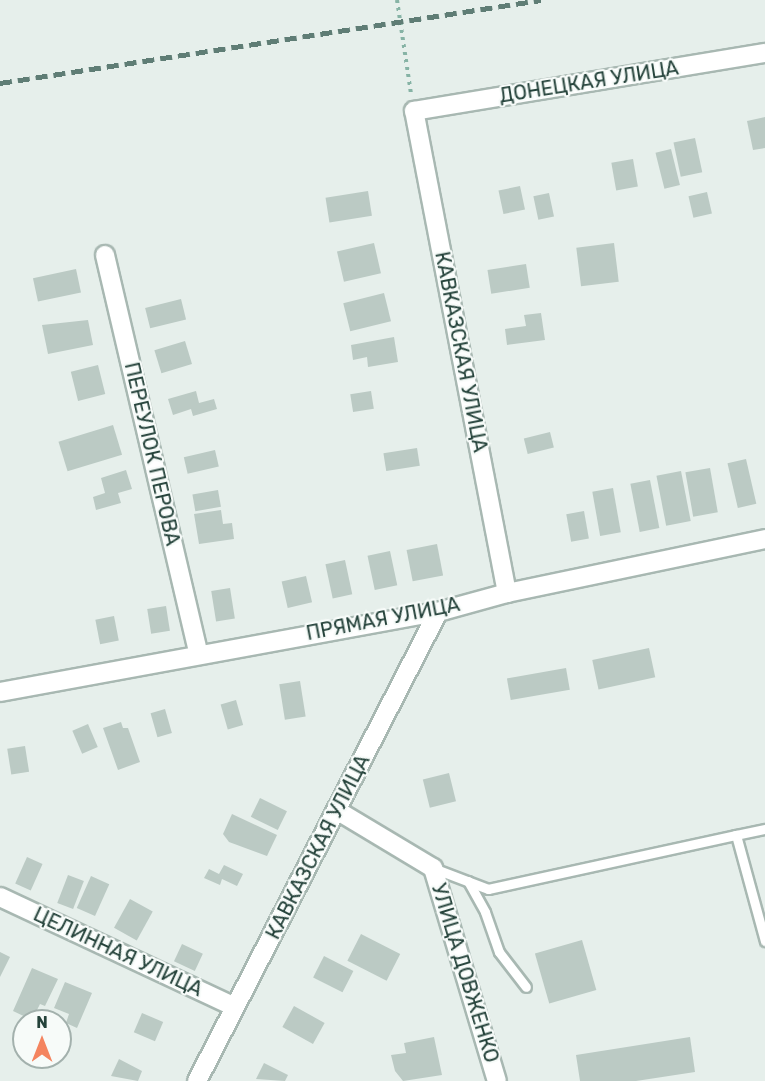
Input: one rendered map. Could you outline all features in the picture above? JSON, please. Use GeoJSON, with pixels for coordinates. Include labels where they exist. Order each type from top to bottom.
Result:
{"type":"FeatureCollection","features":[{"type":"Feature","properties":{"kind":"street","name":"ДОНЕЦКАЯ УЛИЦА"},"geometry":{"type":"LineString","coordinates":[[414,111],[765,53]]}},
{"type":"Feature","properties":{"kind":"street","name":"КАВКАЗСКАЯ УЛИЦА"},"geometry":{"type":"LineString","coordinates":[[414,111],[507,593]]}},
{"type":"Feature","properties":{"kind":"street","name":"ПЕРЕУЛОК ПЕРОВА"},"geometry":{"type":"LineString","coordinates":[[105,255],[198,653]]}},
{"type":"Feature","properties":{"kind":"street","name":"ПРЯМАЯ УЛИЦА"},"geometry":{"type":"LineString","coordinates":[[0,692],[198,653],[438,612],[507,593],[765,539]]}},
{"type":"Feature","properties":{"kind":"street","name":"КАВКАЗСКАЯ УЛИЦА"},"geometry":{"type":"LineString","coordinates":[[197,1081],[338,811],[438,612]]}},
{"type":"Feature","properties":{"kind":"street","name":"УЛИЦА ДОВЖЕНКО"},"geometry":{"type":"LineString","coordinates":[[338,811],[433,868],[497,1081]]}},
{"type":"Feature","properties":{"kind":"street","name":"ЦЕЛИННАЯ УЛИЦА"},"geometry":{"type":"LineString","coordinates":[[0,897],[235,1007]]}},
{"type":"Feature","properties":{"kind":"lane"},"geometry":{"type":"LineString","coordinates":[[433,868],[488,889],[765,829]]}},
{"type":"Feature","properties":{"kind":"lane"},"geometry":{"type":"LineString","coordinates":[[736,835],[765,941]]}},
{"type":"Feature","properties":{"kind":"lane"},"geometry":{"type":"LineString","coordinates":[[468,881],[485,912],[499,952],[526,987]]}},
{"type":"Feature","properties":{"kind":"path"},"geometry":{"type":"LineString","coordinates":[[397,0],[414,111]]}},
{"type":"Feature","properties":{"kind":"building"},"geometry":{"type":"Polygon","coordinates":[[[765,117],[765,148],[753,150],[747,121],[765,117]]]}},
{"type":"Feature","properties":{"kind":"building"},"geometry":{"type":"Polygon","coordinates":[[[695,138],[702,172],[681,177],[673,143],[695,138]]]}},
{"type":"Feature","properties":{"kind":"building"},"geometry":{"type":"Polygon","coordinates":[[[671,149],[680,185],[664,189],[655,153],[671,149]]]}},
{"type":"Feature","properties":{"kind":"building"},"geometry":{"type":"Polygon","coordinates":[[[633,159],[638,187],[616,190],[611,163],[633,159]]]}},
{"type":"Feature","properties":{"kind":"building"},"geometry":{"type":"Polygon","coordinates":[[[520,186],[525,209],[503,214],[498,191],[520,186]]]}},
{"type":"Feature","properties":{"kind":"building"},"geometry":{"type":"Polygon","coordinates":[[[368,191],[372,216],[329,222],[326,198],[368,191]]]}},
{"type":"Feature","properties":{"kind":"building"},"geometry":{"type":"Polygon","coordinates":[[[707,192],[712,213],[693,218],[688,196],[707,192]]]}},
{"type":"Feature","properties":{"kind":"building"},"geometry":{"type":"Polygon","coordinates":[[[549,193],[554,216],[538,220],[533,196],[549,193]]]}},
{"type":"Feature","properties":{"kind":"building"},"geometry":{"type":"Polygon","coordinates":[[[374,243],[381,273],[344,282],[337,252],[374,243]]]}},
{"type":"Feature","properties":{"kind":"building"},"geometry":{"type":"Polygon","coordinates":[[[614,243],[619,282],[581,286],[576,248],[614,243]]]}},
{"type":"Feature","properties":{"kind":"building"},"geometry":{"type":"Polygon","coordinates":[[[526,264],[530,288],[491,294],[487,270],[526,264]]]}},
{"type":"Feature","properties":{"kind":"building"},"geometry":{"type":"Polygon","coordinates":[[[76,269],[81,292],[38,302],[33,278],[76,269]]]}},
{"type":"Feature","properties":{"kind":"building"},"geometry":{"type":"Polygon","coordinates":[[[384,293],[391,321],[350,331],[343,303],[384,293]]]}},
{"type":"Feature","properties":{"kind":"building"},"geometry":{"type":"Polygon","coordinates":[[[181,299],[186,319],[150,328],[145,308],[181,299]]]}},
{"type":"Feature","properties":{"kind":"building"},"geometry":{"type":"Polygon","coordinates":[[[541,313],[545,340],[507,345],[505,329],[526,326],[524,315],[541,313]]]}},
{"type":"Feature","properties":{"kind":"building"},"geometry":{"type":"Polygon","coordinates":[[[88,320],[93,345],[48,354],[42,325],[88,320]]]}},
{"type":"Feature","properties":{"kind":"building"},"geometry":{"type":"Polygon","coordinates":[[[394,337],[398,362],[368,367],[367,357],[353,360],[351,345],[394,337]]]}},
{"type":"Feature","properties":{"kind":"building"},"geometry":{"type":"Polygon","coordinates":[[[185,341],[192,364],[161,373],[154,350],[185,341]]]}},
{"type":"Feature","properties":{"kind":"building"},"geometry":{"type":"Polygon","coordinates":[[[98,365],[105,394],[78,401],[71,372],[98,365]]]}},
{"type":"Feature","properties":{"kind":"building"},"geometry":{"type":"Polygon","coordinates":[[[196,391],[199,403],[214,399],[217,409],[193,416],[191,409],[173,415],[168,399],[196,391]]]}},
{"type":"Feature","properties":{"kind":"building"},"geometry":{"type":"Polygon","coordinates":[[[371,391],[374,409],[353,412],[350,394],[371,391]]]}},
{"type":"Feature","properties":{"kind":"building"},"geometry":{"type":"Polygon","coordinates":[[[113,425],[122,455],[68,471],[58,442],[113,425]]]}},
{"type":"Feature","properties":{"kind":"building"},"geometry":{"type":"Polygon","coordinates":[[[550,432],[554,448],[528,454],[524,439],[550,432]]]}},
{"type":"Feature","properties":{"kind":"building"},"geometry":{"type":"Polygon","coordinates":[[[417,448],[420,466],[386,471],[383,453],[417,448]]]}},
{"type":"Feature","properties":{"kind":"building"},"geometry":{"type":"Polygon","coordinates":[[[215,450],[219,467],[188,474],[184,457],[215,450]]]}},
{"type":"Feature","properties":{"kind":"building"},"geometry":{"type":"Polygon","coordinates":[[[746,459],[756,504],[738,508],[727,463],[746,459]]]}},
{"type":"Feature","properties":{"kind":"building"},"geometry":{"type":"Polygon","coordinates":[[[710,468],[718,512],[693,517],[685,472],[710,468]]]}},
{"type":"Feature","properties":{"kind":"building"},"geometry":{"type":"Polygon","coordinates":[[[126,470],[132,489],[118,493],[121,503],[96,510],[93,497],[105,493],[101,478],[126,470]]]}},
{"type":"Feature","properties":{"kind":"building"},"geometry":{"type":"Polygon","coordinates":[[[681,471],[691,521],[666,526],[656,476],[681,471]]]}},
{"type":"Feature","properties":{"kind":"building"},"geometry":{"type":"Polygon","coordinates":[[[650,480],[659,528],[640,532],[630,484],[650,480]]]}},
{"type":"Feature","properties":{"kind":"building"},"geometry":{"type":"Polygon","coordinates":[[[613,488],[621,532],[600,536],[592,492],[613,488]]]}},
{"type":"Feature","properties":{"kind":"building"},"geometry":{"type":"Polygon","coordinates":[[[218,490],[221,507],[195,511],[192,495],[218,490]]]}},
{"type":"Feature","properties":{"kind":"building"},"geometry":{"type":"Polygon","coordinates":[[[221,510],[223,524],[232,523],[234,539],[199,544],[194,514],[221,510]]]}},
{"type":"Feature","properties":{"kind":"building"},"geometry":{"type":"Polygon","coordinates":[[[584,511],[589,539],[571,542],[566,514],[584,511]]]}},
{"type":"Feature","properties":{"kind":"building"},"geometry":{"type":"Polygon","coordinates":[[[437,544],[443,575],[413,581],[407,550],[437,544]]]}},
{"type":"Feature","properties":{"kind":"building"},"geometry":{"type":"Polygon","coordinates":[[[390,551],[397,585],[375,590],[368,556],[390,551]]]}},
{"type":"Feature","properties":{"kind":"building"},"geometry":{"type":"Polygon","coordinates":[[[345,560],[352,594],[333,598],[325,564],[345,560]]]}},
{"type":"Feature","properties":{"kind":"building"},"geometry":{"type":"Polygon","coordinates":[[[306,576],[312,602],[288,608],[282,582],[306,576]]]}},
{"type":"Feature","properties":{"kind":"building"},"geometry":{"type":"Polygon","coordinates":[[[230,588],[235,619],[216,622],[211,591],[230,588]]]}},
{"type":"Feature","properties":{"kind":"building"},"geometry":{"type":"Polygon","coordinates":[[[166,606],[170,631],[151,634],[147,609],[166,606]]]}},
{"type":"Feature","properties":{"kind":"building"},"geometry":{"type":"Polygon","coordinates":[[[114,616],[119,641],[100,644],[95,620],[114,616]]]}},
{"type":"Feature","properties":{"kind":"building"},"geometry":{"type":"Polygon","coordinates":[[[649,648],[655,677],[599,689],[592,660],[649,648]]]}},
{"type":"Feature","properties":{"kind":"building"},"geometry":{"type":"Polygon","coordinates":[[[566,668],[570,690],[511,700],[507,678],[566,668]]]}},
{"type":"Feature","properties":{"kind":"building"},"geometry":{"type":"Polygon","coordinates":[[[300,681],[306,717],[285,720],[279,684],[300,681]]]}},
{"type":"Feature","properties":{"kind":"building"},"geometry":{"type":"Polygon","coordinates":[[[236,700],[243,725],[228,729],[221,704],[236,700]]]}},
{"type":"Feature","properties":{"kind":"building"},"geometry":{"type":"Polygon","coordinates":[[[165,709],[172,733],[157,737],[151,713],[165,709]]]}},
{"type":"Feature","properties":{"kind":"building"},"geometry":{"type":"Polygon","coordinates":[[[121,722],[123,728],[128,728],[140,762],[118,770],[103,728],[121,722]]]}},
{"type":"Feature","properties":{"kind":"building"},"geometry":{"type":"Polygon","coordinates":[[[88,724],[98,747],[82,754],[72,731],[88,724]]]}},
{"type":"Feature","properties":{"kind":"building"},"geometry":{"type":"Polygon","coordinates":[[[25,746],[29,772],[11,774],[7,749],[25,746]]]}},
{"type":"Feature","properties":{"kind":"building"},"geometry":{"type":"Polygon","coordinates":[[[449,773],[456,801],[430,808],[423,780],[449,773]]]}},
{"type":"Feature","properties":{"kind":"building"},"geometry":{"type":"Polygon","coordinates":[[[260,798],[287,811],[278,830],[251,817],[260,798]]]}},
{"type":"Feature","properties":{"kind":"building"},"geometry":{"type":"Polygon","coordinates":[[[232,814],[277,835],[267,856],[229,842],[223,834],[232,814]]]}},
{"type":"Feature","properties":{"kind":"building"},"geometry":{"type":"Polygon","coordinates":[[[27,857],[43,864],[31,890],[15,883],[27,857]]]}},
{"type":"Feature","properties":{"kind":"building"},"geometry":{"type":"Polygon","coordinates":[[[224,865],[243,874],[237,886],[222,879],[220,885],[204,878],[209,869],[219,874],[224,865]]]}},
{"type":"Feature","properties":{"kind":"building"},"geometry":{"type":"Polygon","coordinates":[[[68,875],[84,881],[73,909],[57,903],[68,875]]]}},
{"type":"Feature","properties":{"kind":"building"},"geometry":{"type":"Polygon","coordinates":[[[91,876],[109,884],[95,916],[77,908],[91,876]]]}},
{"type":"Feature","properties":{"kind":"building"},"geometry":{"type":"Polygon","coordinates":[[[130,899],[153,912],[137,940],[114,928],[130,899]]]}},
{"type":"Feature","properties":{"kind":"building"},"geometry":{"type":"Polygon","coordinates":[[[361,934],[400,954],[387,981],[347,961],[361,934]]]}},
{"type":"Feature","properties":{"kind":"building"},"geometry":{"type":"Polygon","coordinates":[[[582,940],[596,990],[549,1003],[535,954],[582,940]]]}},
{"type":"Feature","properties":{"kind":"building"},"geometry":{"type":"Polygon","coordinates":[[[182,944],[203,954],[195,971],[174,961],[182,944]]]}},
{"type":"Feature","properties":{"kind":"building"},"geometry":{"type":"Polygon","coordinates":[[[0,952],[10,957],[0,977],[0,952]]]}},
{"type":"Feature","properties":{"kind":"building"},"geometry":{"type":"Polygon","coordinates":[[[324,956],[353,971],[343,992],[313,977],[324,956]]]}},
{"type":"Feature","properties":{"kind":"building"},"geometry":{"type":"Polygon","coordinates":[[[32,968],[58,979],[45,1006],[40,1004],[38,1009],[14,1009],[32,968]]]}},
{"type":"Feature","properties":{"kind":"building"},"geometry":{"type":"Polygon","coordinates":[[[65,982],[92,993],[77,1028],[72,1026],[72,1009],[54,1008],[65,982]]]}},
{"type":"Feature","properties":{"kind":"building"},"geometry":{"type":"Polygon","coordinates":[[[294,1006],[325,1023],[313,1044],[282,1027],[294,1006]]]}},
{"type":"Feature","properties":{"kind":"building"},"geometry":{"type":"Polygon","coordinates":[[[142,1013],[163,1022],[155,1041],[134,1032],[142,1013]]]}},
{"type":"Feature","properties":{"kind":"building"},"geometry":{"type":"Polygon","coordinates":[[[434,1037],[442,1075],[403,1081],[395,1071],[391,1055],[406,1053],[404,1043],[434,1037]]]}},
{"type":"Feature","properties":{"kind":"building"},"geometry":{"type":"Polygon","coordinates":[[[690,1037],[695,1072],[636,1081],[580,1081],[576,1055],[690,1037]]]}},
{"type":"Feature","properties":{"kind":"building"},"geometry":{"type":"Polygon","coordinates":[[[119,1059],[142,1071],[138,1081],[111,1076],[119,1059]]]}},
{"type":"Feature","properties":{"kind":"building"},"geometry":{"type":"Polygon","coordinates":[[[264,1063],[288,1075],[285,1081],[256,1079],[264,1063]]]}},
{"type":"Feature","properties":{"kind":"railway"},"geometry":{"type":"LineString","coordinates":[[0,83],[541,0]]}}]}
